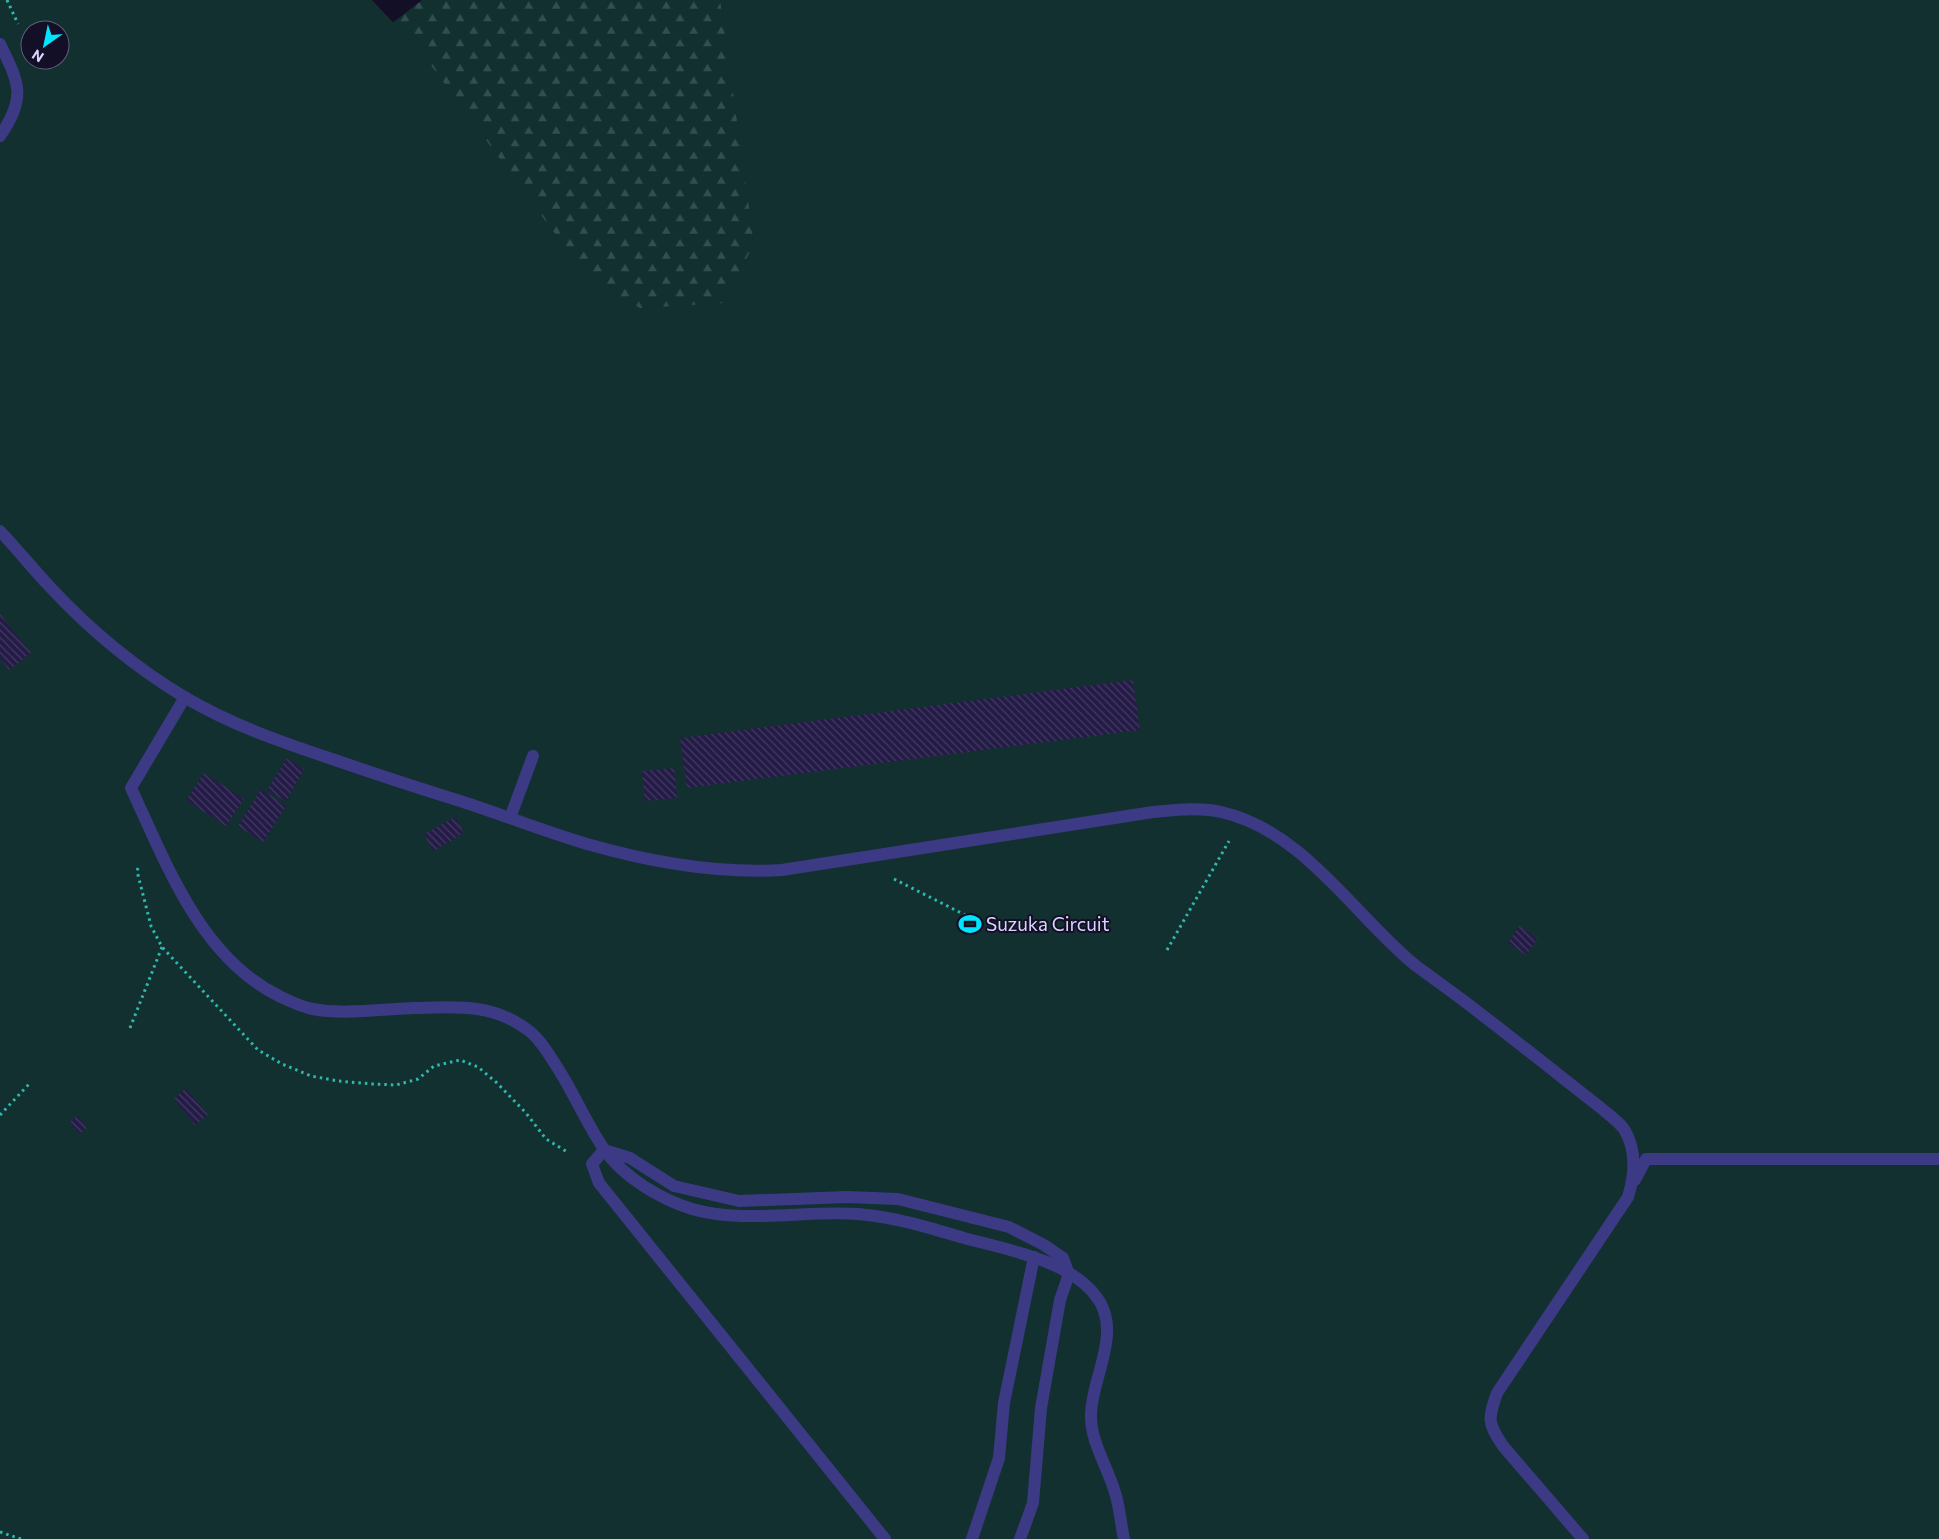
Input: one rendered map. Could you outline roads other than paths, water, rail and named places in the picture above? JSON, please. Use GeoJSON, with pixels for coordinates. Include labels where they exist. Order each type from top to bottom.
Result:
{"type":"FeatureCollection","features":[{"type":"Feature","properties":{"kind":"lane"},"geometry":{"type":"LineString","coordinates":[[0,44],[18,84],[18,99],[14,114],[0,136]]}},
{"type":"Feature","properties":{"kind":"lane"},"geometry":{"type":"LineString","coordinates":[[0,531],[50,587],[137,665],[185,697],[218,715],[250,731],[404,784],[586,843],[633,856],[694,867],[748,872],[816,866],[881,854],[1153,812],[1192,809],[1221,812],[1248,822],[1275,836],[1298,852],[1414,964],[1601,1108],[1623,1129],[1632,1150],[1634,1174],[1628,1197],[1497,1393],[1490,1415],[1492,1429],[1503,1446],[1583,1539]]}},
{"type":"Feature","properties":{"kind":"lane"},"geometry":{"type":"LineString","coordinates":[[185,697],[131,788],[174,882],[216,945],[231,962],[248,977],[270,991],[314,1010],[338,1011],[456,1007],[482,1008],[505,1016],[528,1029],[545,1049],[564,1078],[604,1150],[615,1163],[632,1178],[666,1199],[693,1209],[720,1214],[858,1214],[914,1224],[1034,1257],[1070,1274],[1094,1292],[1105,1315],[1106,1347],[1093,1398],[1091,1412],[1092,1431],[1116,1496],[1124,1539]]}},
{"type":"Feature","properties":{"kind":"lane"},"geometry":{"type":"LineString","coordinates":[[510,818],[533,756]]}},
{"type":"Feature","properties":{"kind":"lane"},"geometry":{"type":"LineString","coordinates":[[604,1150],[630,1158],[674,1186],[739,1201],[847,1197],[898,1199],[1009,1227],[1044,1245],[1063,1258],[1070,1274],[1060,1300],[1042,1408],[1033,1503],[1020,1539]]}},
{"type":"Feature","properties":{"kind":"lane"},"geometry":{"type":"LineString","coordinates":[[604,1150],[592,1164],[599,1184],[885,1539]]}},
{"type":"Feature","properties":{"kind":"lane"},"geometry":{"type":"LineString","coordinates":[[1631,1188],[1646,1159],[1939,1158]]}},
{"type":"Feature","properties":{"kind":"lane"},"geometry":{"type":"LineString","coordinates":[[972,1539],[999,1458],[1004,1403],[1034,1257]]}},
{"type":"Feature","properties":{"kind":"place","name":"Suzuka Circuit"},"geometry":{"type":"Point","coordinates":[970,924]}}]}
